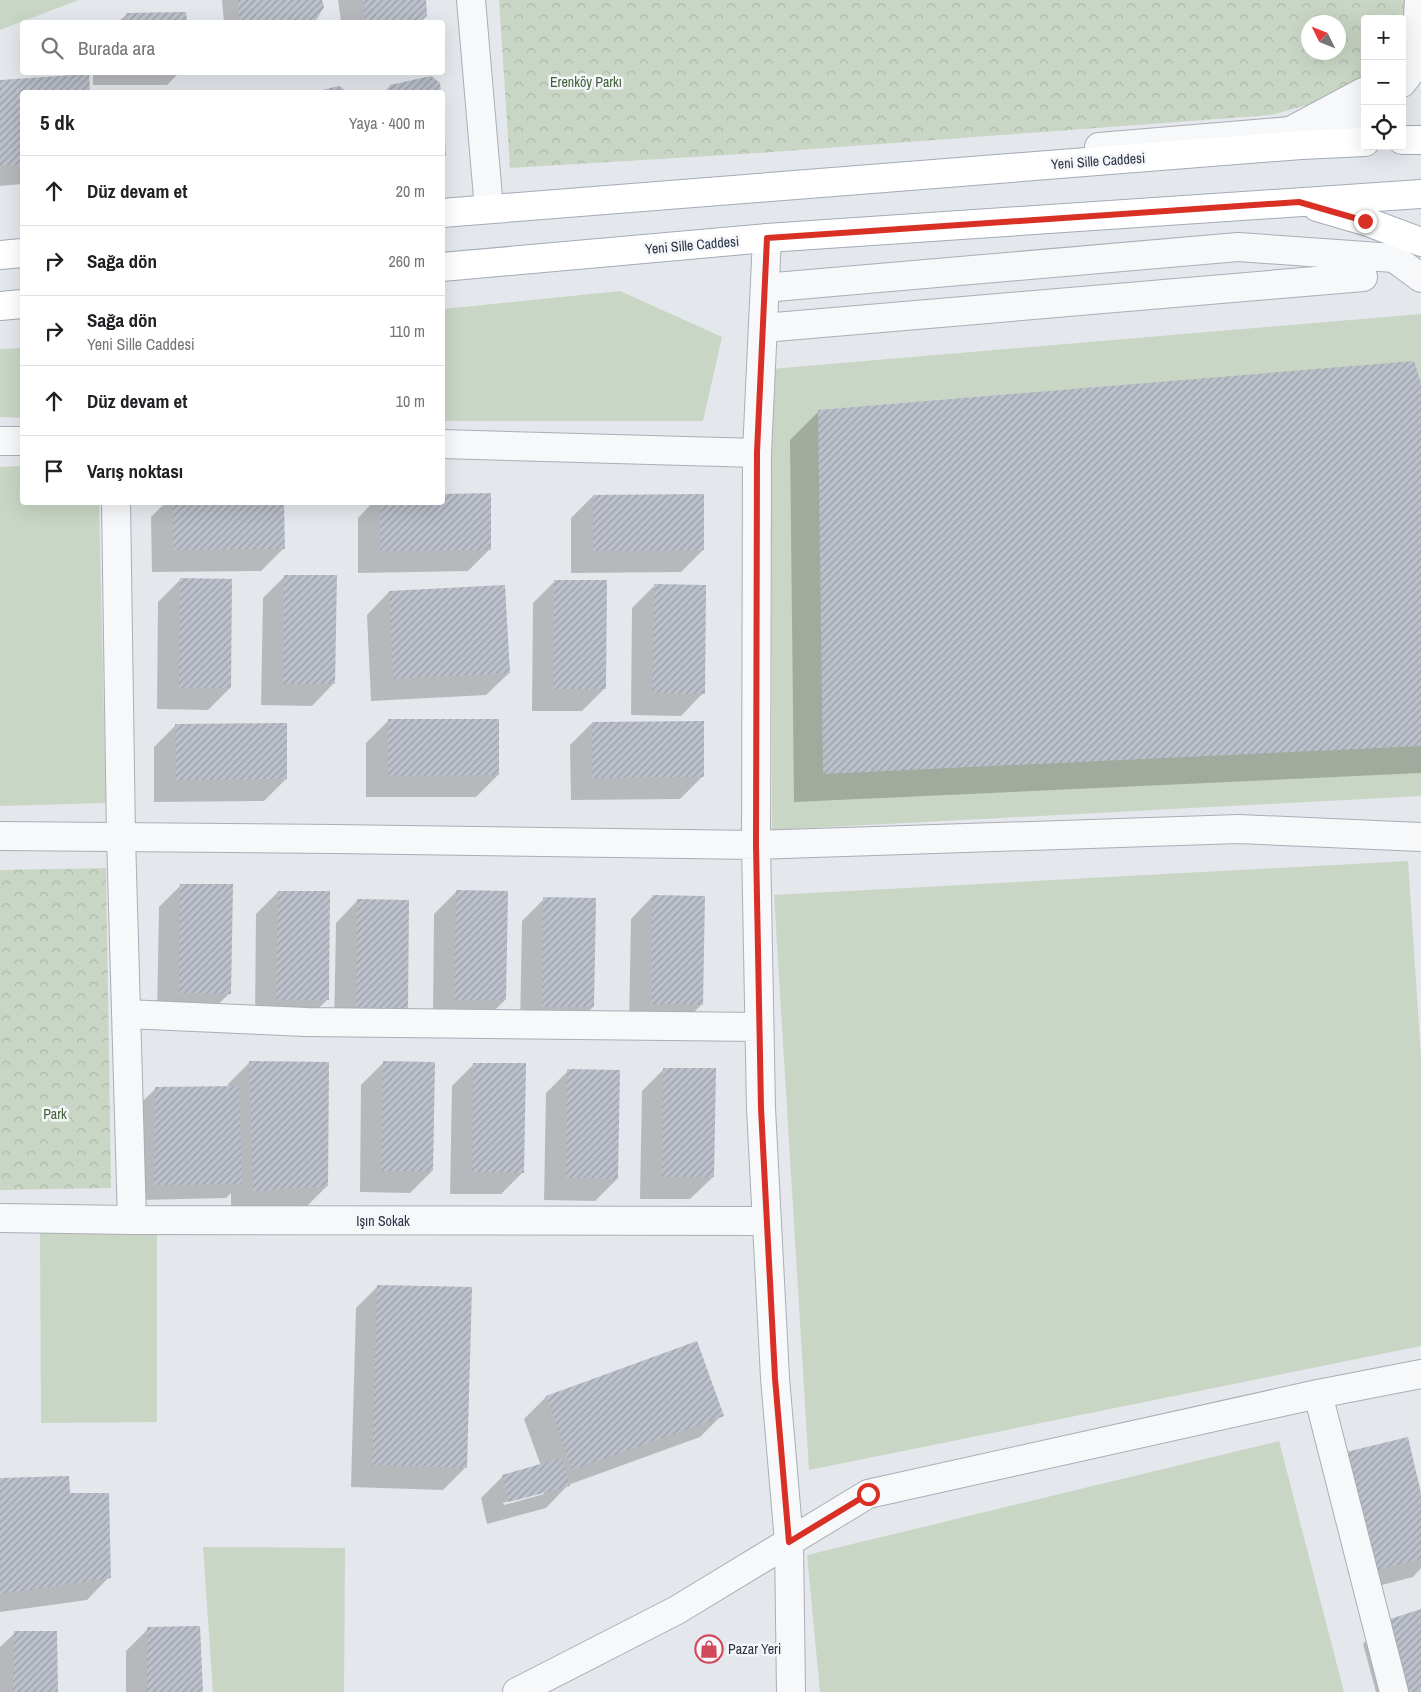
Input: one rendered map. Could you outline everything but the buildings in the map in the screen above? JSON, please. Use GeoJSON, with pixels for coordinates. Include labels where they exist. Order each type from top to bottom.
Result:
{"type":"FeatureCollection","features":[{"type":"Feature","properties":{"kind":"main road"},"geometry":{"type":"LineString","coordinates":[[1406,140],[1421,140]]}},
{"type":"Feature","properties":{"kind":"main road","name":"Yeni Sille Caddesi"},"geometry":{"type":"LineString","coordinates":[[445,213],[498,204],[1361,142]]}},
{"type":"Feature","properties":{"kind":"main road","name":"Yeni Sille Caddesi"},"geometry":{"type":"LineString","coordinates":[[445,267],[767,238],[1421,194]]}},
{"type":"Feature","properties":{"kind":"main road"},"geometry":{"type":"LineString","coordinates":[[1299,202],[1365,221],[1421,242]]}},
{"type":"Feature","properties":{"kind":"main road"},"geometry":{"type":"LineString","coordinates":[[0,255],[20,253]]}},
{"type":"Feature","properties":{"kind":"main road"},"geometry":{"type":"LineString","coordinates":[[0,306],[20,304]]}},
{"type":"Feature","properties":{"kind":"street"},"geometry":{"type":"LineString","coordinates":[[470,0],[498,204],[1290,131],[1361,94]]}},
{"type":"Feature","properties":{"kind":"street"},"geometry":{"type":"LineString","coordinates":[[1406,47],[1417,30],[1419,0]]}},
{"type":"Feature","properties":{"kind":"street"},"geometry":{"type":"LineString","coordinates":[[1406,78],[1421,58]]}},
{"type":"Feature","properties":{"kind":"street"},"geometry":{"type":"LineString","coordinates":[[1301,145],[1352,126],[1361,119]]}},
{"type":"Feature","properties":{"kind":"street"},"geometry":{"type":"LineString","coordinates":[[767,238],[757,452],[756,845],[761,1108],[775,1378],[789,1542],[791,1692]]}},
{"type":"Feature","properties":{"kind":"street"},"geometry":{"type":"LineString","coordinates":[[775,287],[1238,247],[1394,258],[1421,278]]}},
{"type":"Feature","properties":{"kind":"street"},"geometry":{"type":"LineString","coordinates":[[763,328],[1363,277]]}},
{"type":"Feature","properties":{"kind":"street"},"geometry":{"type":"LineString","coordinates":[[0,441],[20,441]]}},
{"type":"Feature","properties":{"kind":"street"},"geometry":{"type":"LineString","coordinates":[[445,444],[757,452]]}},
{"type":"Feature","properties":{"kind":"street"},"geometry":{"type":"LineString","coordinates":[[116,505],[121,837],[132,1220]]}},
{"type":"Feature","properties":{"kind":"street"},"geometry":{"type":"LineString","coordinates":[[0,836],[756,845],[1239,829],[1421,837]]}},
{"type":"Feature","properties":{"kind":"street"},"geometry":{"type":"LineString","coordinates":[[126,1014],[306,1022],[760,1027]]}},
{"type":"Feature","properties":{"kind":"street","name":"Işın Sokak"},"geometry":{"type":"LineString","coordinates":[[0,1218],[767,1221]]}},
{"type":"Feature","properties":{"kind":"street"},"geometry":{"type":"LineString","coordinates":[[517,1692],[677,1610],[868,1494],[1318,1394],[1421,1374]]}},
{"type":"Feature","properties":{"kind":"street"},"geometry":{"type":"LineString","coordinates":[[1318,1394],[1394,1692]]}},
{"type":"Feature","properties":{"kind":"green space"},"geometry":{"type":"Polygon","coordinates":[[[0,0],[79,0],[26,20],[20,20],[20,22],[0,30],[0,0]]]}},
{"type":"Feature","properties":{"kind":"green space","name":"Erenköy Parkı"},"geometry":{"type":"Polygon","coordinates":[[[499,0],[1419,0],[1406,29],[1406,15],[1361,15],[1361,84],[1344,95],[1271,115],[759,153],[510,168],[499,0]]]}},
{"type":"Feature","properties":{"kind":"green space"},"geometry":{"type":"Polygon","coordinates":[[[620,291],[722,337],[703,421],[445,421],[445,309],[620,291]]]}},
{"type":"Feature","properties":{"kind":"green space"},"geometry":{"type":"Polygon","coordinates":[[[1421,314],[1421,796],[772,830],[771,369],[1421,314]]]}},
{"type":"Feature","properties":{"kind":"green space"},"geometry":{"type":"Polygon","coordinates":[[[20,348],[20,418],[0,417],[0,349],[20,348]]]}},
{"type":"Feature","properties":{"kind":"green space"},"geometry":{"type":"Polygon","coordinates":[[[20,466],[20,505],[99,505],[106,803],[0,806],[0,467],[20,466]]]}},
{"type":"Feature","properties":{"kind":"green space"},"geometry":{"type":"Polygon","coordinates":[[[1408,861],[1421,1057],[1421,1346],[809,1470],[774,895],[1408,861]]]}},
{"type":"Feature","properties":{"kind":"green space","name":"Park"},"geometry":{"type":"Polygon","coordinates":[[[106,868],[111,1188],[0,1190],[0,870],[106,868]]]}},
{"type":"Feature","properties":{"kind":"green space"},"geometry":{"type":"Polygon","coordinates":[[[157,1232],[157,1422],[41,1423],[40,1233],[157,1232]]]}},
{"type":"Feature","properties":{"kind":"green space"},"geometry":{"type":"Polygon","coordinates":[[[1279,1441],[1344,1692],[820,1692],[807,1555],[1279,1441]]]}},
{"type":"Feature","properties":{"kind":"green space"},"geometry":{"type":"Polygon","coordinates":[[[203,1547],[345,1548],[344,1692],[213,1692],[203,1547]]]}},
{"type":"Feature","properties":{"kind":"place","name":"Pazar Yeri"},"geometry":{"type":"Point","coordinates":[709,1649]}},
{"type":"Feature","properties":{"kind":"route"},"geometry":{"type":"LineString","coordinates":[[868,1494],[789,1542],[775,1378],[761,1108],[756,845],[757,452],[767,238],[1299,202],[1365,221]]}}]}
